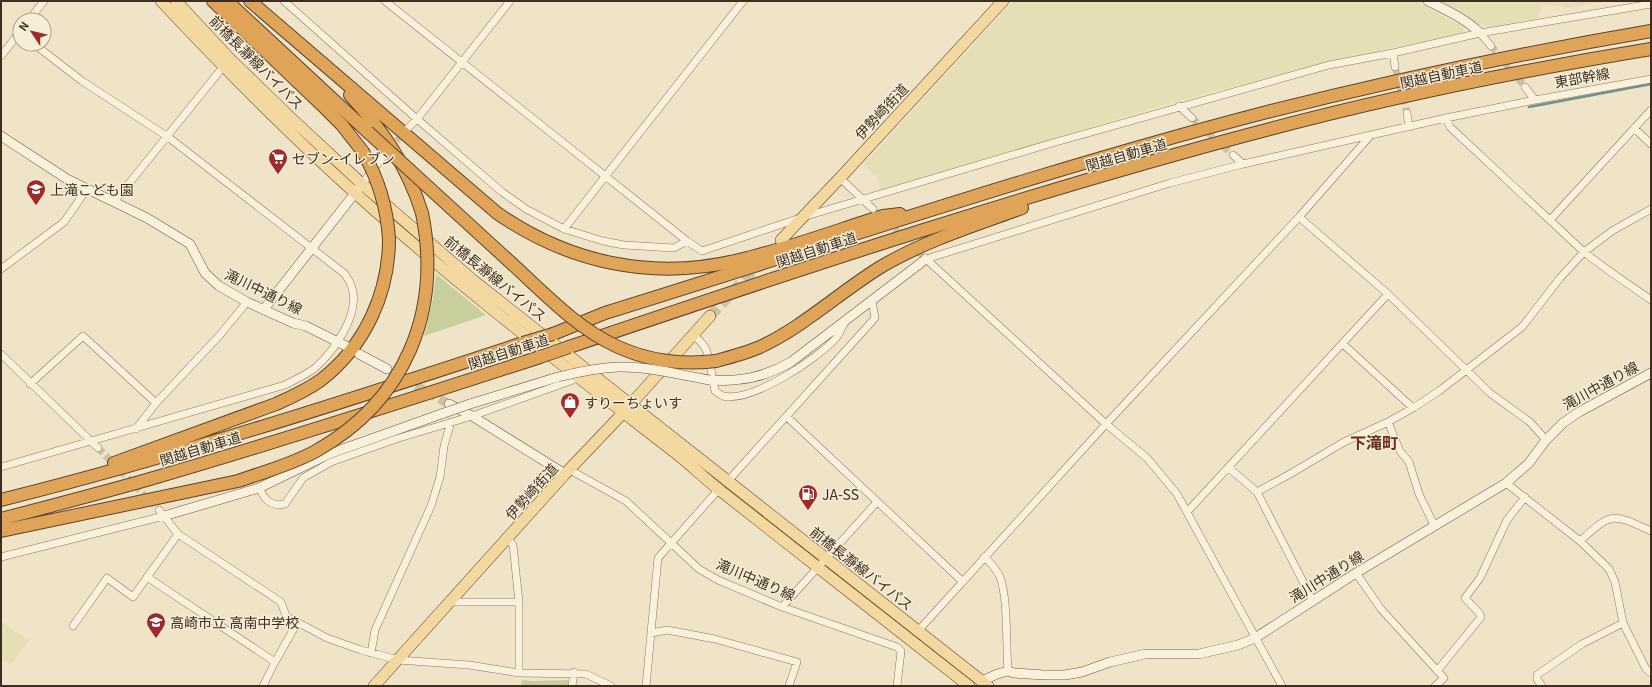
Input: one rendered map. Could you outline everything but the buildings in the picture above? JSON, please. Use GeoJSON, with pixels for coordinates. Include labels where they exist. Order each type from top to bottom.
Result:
{"type":"FeatureCollection","features":[{"type":"Feature","properties":{"kind":"highway"},"geometry":{"type":"LineString","coordinates":[[36,491],[295,396],[321,380],[334,369],[365,330],[373,315],[384,283],[387,268],[389,239],[383,196],[376,177],[363,152],[342,125],[213,1]]}},
{"type":"Feature","properties":{"kind":"highway"},"geometry":{"type":"LineString","coordinates":[[227,1],[572,318],[615,346],[648,358],[665,362],[686,363],[712,371],[784,334],[846,290],[903,254],[938,238],[1126,169]]}},
{"type":"Feature","properties":{"kind":"highway"},"geometry":{"type":"LineString","coordinates":[[1,531],[238,481],[297,460],[332,441],[364,416],[392,382],[402,367],[412,343],[425,299],[428,264],[422,213],[408,176],[386,138],[343,86],[250,1]]}},
{"type":"Feature","properties":{"kind":"highway","name":"関越自動車道"},"geometry":{"type":"LineString","coordinates":[[1,500],[143,463],[246,433],[553,334],[605,313],[931,209],[1121,152],[1267,112],[1402,80],[1507,58],[1651,31]]}},
{"type":"Feature","properties":{"kind":"highway"},"geometry":{"type":"LineString","coordinates":[[301,46],[346,82],[497,213],[548,243],[586,257],[628,266],[646,268],[669,269],[709,266],[738,261],[763,254],[883,216],[931,209]]}},
{"type":"Feature","properties":{"kind":"highway","name":"関越自動車道"},"geometry":{"type":"LineString","coordinates":[[1,519],[149,479],[403,402],[718,296],[935,226],[1126,169],[1271,129],[1409,96],[1517,73],[1651,49]]}},
{"type":"Feature","properties":{"kind":"main road","name":"前橋長瀞線バイパス"},"geometry":{"type":"LineString","coordinates":[[161,1],[223,67],[285,128],[474,281],[728,481],[822,563],[970,686]]}},
{"type":"Feature","properties":{"kind":"main road","name":"前橋長瀞線バイパス"},"geometry":{"type":"LineString","coordinates":[[176,1],[230,59],[359,189],[465,287],[719,489],[918,631],[985,684]]}},
{"type":"Feature","properties":{"kind":"main road","name":"伊勢崎街道"},"geometry":{"type":"LineString","coordinates":[[781,240],[1003,1]]}},
{"type":"Feature","properties":{"kind":"main road","name":"伊勢崎街道"},"geometry":{"type":"LineString","coordinates":[[374,686],[710,316]]}},
{"type":"Feature","properties":{"kind":"street"},"geometry":{"type":"LineString","coordinates":[[35,12],[44,1]]}},
{"type":"Feature","properties":{"kind":"street"},"geometry":{"type":"LineString","coordinates":[[284,1],[417,119],[502,192],[526,209],[564,229],[589,238],[624,245],[674,248],[687,241]]}},
{"type":"Feature","properties":{"kind":"street"},"geometry":{"type":"LineString","coordinates":[[385,1],[604,176],[702,251],[803,217],[1179,106],[1329,65],[1393,53],[1480,33],[1651,4]]}},
{"type":"Feature","properties":{"kind":"street"},"geometry":{"type":"LineString","coordinates":[[407,129],[417,119],[461,61],[510,1]]}},
{"type":"Feature","properties":{"kind":"street"},"geometry":{"type":"LineString","coordinates":[[564,229],[604,176],[743,1]]}},
{"type":"Feature","properties":{"kind":"street"},"geometry":{"type":"LineString","coordinates":[[1428,1],[1474,27],[1491,46]]}},
{"type":"Feature","properties":{"kind":"street"},"geometry":{"type":"LineString","coordinates":[[1,56],[12,42]]}},
{"type":"Feature","properties":{"kind":"street"},"geometry":{"type":"LineString","coordinates":[[1,467],[92,442],[285,385],[314,369],[342,344],[354,302],[352,287],[345,274],[168,137],[82,81],[44,52]]}},
{"type":"Feature","properties":{"kind":"street"},"geometry":{"type":"LineString","coordinates":[[1393,53],[1395,67]]}},
{"type":"Feature","properties":{"kind":"street"},"geometry":{"type":"LineString","coordinates":[[114,202],[223,67]]}},
{"type":"Feature","properties":{"kind":"street","name":"東部幹線"},"geometry":{"type":"LineString","coordinates":[[925,258],[1170,183],[1243,164],[1446,118],[1651,79]]}},
{"type":"Feature","properties":{"kind":"street"},"geometry":{"type":"LineString","coordinates":[[1525,87],[1535,100]]}},
{"type":"Feature","properties":{"kind":"street"},"geometry":{"type":"LineString","coordinates":[[1179,106],[1192,118]]}},
{"type":"Feature","properties":{"kind":"street"},"geometry":{"type":"LineString","coordinates":[[1550,220],[1651,110]]}},
{"type":"Feature","properties":{"kind":"street"},"geometry":{"type":"LineString","coordinates":[[1407,113],[1409,127]]}},
{"type":"Feature","properties":{"kind":"street"},"geometry":{"type":"LineString","coordinates":[[1446,118],[1450,127],[1584,252],[1607,271],[1651,300]]}},
{"type":"Feature","properties":{"kind":"street"},"geometry":{"type":"LineString","coordinates":[[1634,128],[1651,144]]}},
{"type":"Feature","properties":{"kind":"street"},"geometry":{"type":"LineString","coordinates":[[918,631],[1106,424],[1299,217],[1370,136]]}},
{"type":"Feature","properties":{"kind":"street","name":"滝川中通り線"},"geometry":{"type":"LineString","coordinates":[[2,139],[67,179],[147,218],[190,244],[205,273],[211,280],[247,302],[293,323],[306,326],[342,344]]}},
{"type":"Feature","properties":{"kind":"street"},"geometry":{"type":"LineString","coordinates":[[264,309],[390,149]]}},
{"type":"Feature","properties":{"kind":"street"},"geometry":{"type":"LineString","coordinates":[[1233,155],[1243,164]]}},
{"type":"Feature","properties":{"kind":"street"},"geometry":{"type":"LineString","coordinates":[[840,178],[873,209]]}},
{"type":"Feature","properties":{"kind":"street"},"geometry":{"type":"LineString","coordinates":[[1,268],[64,222],[87,189]]}},
{"type":"Feature","properties":{"kind":"street"},"geometry":{"type":"LineString","coordinates":[[1257,492],[1344,442],[1388,422],[1413,408],[1467,370],[1477,360],[1522,327],[1560,278],[1584,252],[1612,231],[1651,209]]}},
{"type":"Feature","properties":{"kind":"street"},"geometry":{"type":"LineString","coordinates":[[1299,217],[1388,294],[1490,393],[1530,422],[1546,440]]}},
{"type":"Feature","properties":{"kind":"street"},"geometry":{"type":"LineString","coordinates":[[1,557],[259,488],[329,454],[470,404],[558,377],[592,369],[619,367],[712,371],[738,380],[762,375],[791,362],[845,322],[925,258],[1106,424],[1147,458],[1162,475],[1177,494],[1282,686]]}},
{"type":"Feature","properties":{"kind":"street"},"geometry":{"type":"LineString","coordinates":[[1187,512],[1388,294]]}},
{"type":"Feature","properties":{"kind":"street"},"geometry":{"type":"LineString","coordinates":[[728,481],[875,318],[872,301]]}},
{"type":"Feature","properties":{"kind":"street"},"geometry":{"type":"LineString","coordinates":[[136,429],[156,403],[219,336],[247,302]]}},
{"type":"Feature","properties":{"kind":"street"},"geometry":{"type":"LineString","coordinates":[[693,335],[702,342],[707,351],[715,391],[722,396],[733,396],[746,394],[767,386],[786,376],[823,350],[837,337],[845,322]]}},
{"type":"Feature","properties":{"kind":"street"},"geometry":{"type":"LineString","coordinates":[[30,384],[83,336],[156,403]]}},
{"type":"Feature","properties":{"kind":"street"},"geometry":{"type":"LineString","coordinates":[[1343,344],[1413,408]]}},
{"type":"Feature","properties":{"kind":"street"},"geometry":{"type":"LineString","coordinates":[[1,354],[30,384],[98,448]]}},
{"type":"Feature","properties":{"kind":"street"},"geometry":{"type":"LineString","coordinates":[[359,354],[387,369]]}},
{"type":"Feature","properties":{"kind":"street","name":"滝川中通り線"},"geometry":{"type":"LineString","coordinates":[[970,686],[985,684],[997,674],[1008,671],[1044,676],[1065,675],[1082,672],[1110,662],[1145,654],[1199,654],[1238,645],[1255,638],[1356,573],[1506,482],[1529,463],[1546,440],[1563,423],[1579,412],[1651,373]]}},
{"type":"Feature","properties":{"kind":"street"},"geometry":{"type":"LineString","coordinates":[[259,488],[269,503],[274,505],[285,504],[303,478],[331,462],[396,439],[472,416],[573,380]]}},
{"type":"Feature","properties":{"kind":"street","name":"滝川中通り線"},"geometry":{"type":"LineString","coordinates":[[449,404],[567,472],[626,501],[699,569],[718,580],[782,606],[897,647],[901,651],[897,686]]}},
{"type":"Feature","properties":{"kind":"street"},"geometry":{"type":"LineString","coordinates":[[786,417],[962,581]]}},
{"type":"Feature","properties":{"kind":"street"},"geometry":{"type":"LineString","coordinates":[[371,653],[375,630],[431,506],[440,477],[444,446],[451,422]]}},
{"type":"Feature","properties":{"kind":"street"},"geometry":{"type":"LineString","coordinates":[[1388,422],[1400,451],[1409,462],[1419,494],[1434,525]]}},
{"type":"Feature","properties":{"kind":"street"},"geometry":{"type":"LineString","coordinates":[[1229,468],[1257,492],[1313,601]]}},
{"type":"Feature","properties":{"kind":"street"},"geometry":{"type":"LineString","coordinates":[[1506,482],[1580,541],[1609,569],[1615,582],[1623,623],[1646,669],[1651,673]]}},
{"type":"Feature","properties":{"kind":"street"},"geometry":{"type":"LineString","coordinates":[[646,686],[658,558],[719,489]]}},
{"type":"Feature","properties":{"kind":"street"},"geometry":{"type":"LineString","coordinates":[[1437,671],[1481,617],[1465,598],[1480,578],[1508,520],[1525,497]]}},
{"type":"Feature","properties":{"kind":"street"},"geometry":{"type":"LineString","coordinates":[[782,606],[877,502]]}},
{"type":"Feature","properties":{"kind":"street"},"geometry":{"type":"LineString","coordinates":[[161,513],[178,534],[281,602],[286,616],[327,638],[371,653],[398,660],[469,665],[519,673],[574,672],[586,674],[611,686]]}},
{"type":"Feature","properties":{"kind":"street"},"geometry":{"type":"LineString","coordinates":[[1580,541],[1600,523],[1610,518],[1621,518],[1651,531]]}},
{"type":"Feature","properties":{"kind":"street"},"geometry":{"type":"LineString","coordinates":[[74,626],[107,578],[133,597],[178,534]]}},
{"type":"Feature","properties":{"kind":"street"},"geometry":{"type":"LineString","coordinates":[[508,539],[513,545],[519,602],[519,673]]}},
{"type":"Feature","properties":{"kind":"street"},"geometry":{"type":"LineString","coordinates":[[984,557],[990,562],[1000,577],[1003,592],[1008,671]]}},
{"type":"Feature","properties":{"kind":"street"},"geometry":{"type":"LineString","coordinates":[[1356,573],[1381,609],[1444,678],[1435,686]]}},
{"type":"Feature","properties":{"kind":"street"},"geometry":{"type":"LineString","coordinates":[[147,577],[275,662]]}},
{"type":"Feature","properties":{"kind":"street"},"geometry":{"type":"LineString","coordinates":[[449,602],[519,602]]}},
{"type":"Feature","properties":{"kind":"street"},"geometry":{"type":"LineString","coordinates":[[263,686],[297,623]]}},
{"type":"Feature","properties":{"kind":"street"},"geometry":{"type":"LineString","coordinates":[[1542,686],[1537,679],[1537,675],[1582,644],[1623,623]]}},
{"type":"Feature","properties":{"kind":"street"},"geometry":{"type":"LineString","coordinates":[[651,633],[667,630],[688,634],[797,662],[790,686]]}},
{"type":"Feature","properties":{"kind":"street"},"geometry":{"type":"LineString","coordinates":[[572,686],[574,672]]}},
{"type":"Feature","properties":{"kind":"shaded area"},"geometry":{"type":"Polygon","coordinates":[[[1013,1],[1415,1],[1463,27],[1464,30],[1462,33],[1336,60],[1174,102],[881,190],[877,177],[863,165],[1013,1]]]}},
{"type":"Feature","properties":{"kind":"shaded area"},"geometry":{"type":"Polygon","coordinates":[[[1435,1],[1605,1],[1571,8],[1542,4],[1539,18],[1490,27],[1471,21],[1435,1]]]}},
{"type":"Feature","properties":{"kind":"shaded area"},"geometry":{"type":"Polygon","coordinates":[[[1,621],[29,641],[11,664],[3,660],[1,663],[1,621]]]}},
{"type":"Feature","properties":{"kind":"green space"},"geometry":{"type":"Polygon","coordinates":[[[436,274],[486,315],[424,336],[433,299],[436,274]]]}},
{"type":"Feature","properties":{"kind":"green space"},"geometry":{"type":"Polygon","coordinates":[[[522,680],[568,680],[568,686],[521,686],[522,680]]]}},
{"type":"Feature","properties":{"kind":"waterway"},"geometry":{"type":"LineString","coordinates":[[1529,107],[1651,84]]}},
{"type":"Feature","properties":{"kind":"tunnel"},"geometry":{"type":"LineString","coordinates":[[1491,46],[1525,87]]}},
{"type":"Feature","properties":{"kind":"tunnel"},"geometry":{"type":"LineString","coordinates":[[1395,67],[1407,113]]}},
{"type":"Feature","properties":{"kind":"tunnel"},"geometry":{"type":"LineString","coordinates":[[1192,118],[1233,155]]}},
{"type":"Feature","properties":{"kind":"tunnel"},"geometry":{"type":"LineString","coordinates":[[390,149],[405,131]]}},
{"type":"Feature","properties":{"kind":"tunnel"},"geometry":{"type":"LineString","coordinates":[[887,222],[923,256]]}},
{"type":"Feature","properties":{"kind":"tunnel"},"geometry":{"type":"LineString","coordinates":[[710,316],[759,264]]}},
{"type":"Feature","properties":{"kind":"tunnel"},"geometry":{"type":"LineString","coordinates":[[404,379],[449,404]]}},
{"type":"Feature","properties":{"kind":"tunnel"},"geometry":{"type":"LineString","coordinates":[[98,448],[159,510]]}},
{"type":"Feature","properties":{"kind":"place","name":"セブン-イレブン"},"geometry":{"type":"Point","coordinates":[278,175]}},
{"type":"Feature","properties":{"kind":"place","name":"上滝こども園"},"geometry":{"type":"Point","coordinates":[36,206]}},
{"type":"Feature","properties":{"kind":"place","name":"すりーちょいす"},"geometry":{"type":"Point","coordinates":[570,419]}},
{"type":"Feature","properties":{"kind":"place","name":"JA-SS"},"geometry":{"type":"Point","coordinates":[808,511]}},
{"type":"Feature","properties":{"kind":"place","name":"高崎市立 高南中学校"},"geometry":{"type":"Point","coordinates":[156,639]}},
{"type":"Feature","properties":{"kind":"district","name":"下滝町"},"geometry":{"type":"Point","coordinates":[1374,442]}}]}
